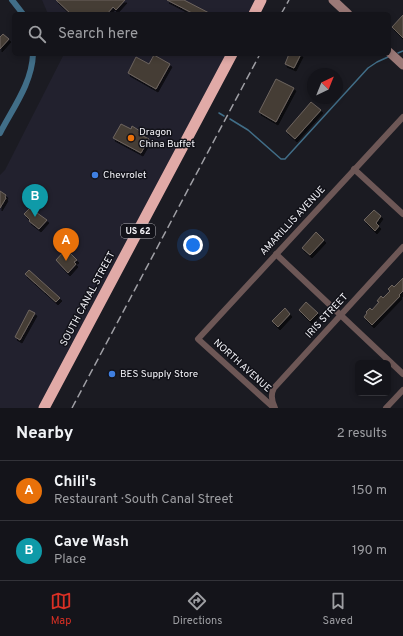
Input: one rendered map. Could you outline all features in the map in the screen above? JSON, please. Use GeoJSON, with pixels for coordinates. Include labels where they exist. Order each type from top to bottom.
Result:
{"type":"FeatureCollection","features":[{"type":"Feature","properties":{"kind":"highway"},"geometry":{"type":"LineString","coordinates":[[255,12],[261,0]]}},
{"type":"Feature","properties":{"kind":"highway","name":"SOUTH CANAL STREET"},"geometry":{"type":"LineString","coordinates":[[44,408],[231,56]]}},
{"type":"Feature","properties":{"kind":"main road"},"geometry":{"type":"LineString","coordinates":[[333,0],[346,12]]}},
{"type":"Feature","properties":{"kind":"main road"},"geometry":{"type":"LineString","coordinates":[[391,54],[403,65]]}},
{"type":"Feature","properties":{"kind":"street","name":"AMARILLIS AVENUE"},"geometry":{"type":"LineString","coordinates":[[198,339],[403,116]]}},
{"type":"Feature","properties":{"kind":"street"},"geometry":{"type":"LineString","coordinates":[[354,169],[403,214]]}},
{"type":"Feature","properties":{"kind":"street","name":"IRIS STREET"},"geometry":{"type":"LineString","coordinates":[[272,400],[272,392],[274,388],[403,247]]}},
{"type":"Feature","properties":{"kind":"street"},"geometry":{"type":"LineString","coordinates":[[276,254],[403,374]]}},
{"type":"Feature","properties":{"kind":"street","name":"NORTH AVENUE"},"geometry":{"type":"LineString","coordinates":[[198,339],[275,408]]}},
{"type":"Feature","properties":{"kind":"street"},"geometry":{"type":"LineString","coordinates":[[386,408],[403,390]]}},
{"type":"Feature","properties":{"kind":"street","name":"NORTH AVENUE"},"geometry":{"type":"LineString","coordinates":[[272,400],[275,408]]}},
{"type":"Feature","properties":{"kind":"shaded area"},"geometry":{"type":"Polygon","coordinates":[[[42,0],[261,0],[255,12],[47,12],[42,0]]]}},
{"type":"Feature","properties":{"kind":"shaded area"},"geometry":{"type":"Polygon","coordinates":[[[63,56],[231,56],[44,408],[0,408],[0,175],[5,170],[63,56]]]}},
{"type":"Feature","properties":{"kind":"building"},"geometry":{"type":"Polygon","coordinates":[[[56,0],[125,0],[116,10],[113,7],[109,12],[69,12],[56,0]]]}},
{"type":"Feature","properties":{"kind":"building"},"geometry":{"type":"Polygon","coordinates":[[[167,0],[184,0],[207,12],[190,12],[167,0]]]}},
{"type":"Feature","properties":{"kind":"building"},"geometry":{"type":"Polygon","coordinates":[[[403,15],[403,38],[392,27],[403,15]]]}},
{"type":"Feature","properties":{"kind":"building"},"geometry":{"type":"Polygon","coordinates":[[[3,34],[9,39],[0,49],[0,37],[3,34]]]}},
{"type":"Feature","properties":{"kind":"building"},"geometry":{"type":"Polygon","coordinates":[[[153,56],[156,56],[170,64],[156,89],[128,73],[136,57],[149,64],[153,56]]]}},
{"type":"Feature","properties":{"kind":"building"},"geometry":{"type":"Polygon","coordinates":[[[288,56],[300,56],[294,68],[285,64],[288,56]]]}},
{"type":"Feature","properties":{"kind":"building"},"geometry":{"type":"Polygon","coordinates":[[[276,79],[294,88],[276,122],[259,112],[276,79]]]}},
{"type":"Feature","properties":{"kind":"building"},"geometry":{"type":"Polygon","coordinates":[[[309,104],[314,104],[321,110],[295,139],[286,131],[309,104]]]}},
{"type":"Feature","properties":{"kind":"building","name":"Dragon China Buffet"},"geometry":{"type":"Polygon","coordinates":[[[121,124],[131,129],[132,126],[140,131],[139,134],[149,139],[141,153],[113,138],[121,124]]]}},
{"type":"Feature","properties":{"kind":"building"},"geometry":{"type":"Polygon","coordinates":[[[0,191],[6,195],[6,198],[0,208],[0,191]]]}},
{"type":"Feature","properties":{"kind":"building"},"geometry":{"type":"Polygon","coordinates":[[[30,208],[47,220],[39,229],[29,221],[30,220],[24,214],[30,208]]]}},
{"type":"Feature","properties":{"kind":"building"},"geometry":{"type":"Polygon","coordinates":[[[374,210],[381,216],[376,223],[379,226],[375,231],[364,220],[374,210]]]}},
{"type":"Feature","properties":{"kind":"building"},"geometry":{"type":"Polygon","coordinates":[[[316,232],[324,240],[310,255],[302,248],[316,232]]]}},
{"type":"Feature","properties":{"kind":"building"},"geometry":{"type":"Polygon","coordinates":[[[66,249],[77,260],[74,262],[76,264],[68,273],[56,260],[66,249]]]}},
{"type":"Feature","properties":{"kind":"building"},"geometry":{"type":"Polygon","coordinates":[[[29,270],[60,298],[56,302],[25,274],[29,270]]]}},
{"type":"Feature","properties":{"kind":"building"},"geometry":{"type":"Polygon","coordinates":[[[403,278],[403,291],[399,295],[400,296],[372,325],[364,317],[367,313],[366,312],[370,308],[372,310],[379,302],[377,301],[381,296],[383,298],[390,291],[388,289],[392,285],[394,287],[403,278]]]}},
{"type":"Feature","properties":{"kind":"building"},"geometry":{"type":"Polygon","coordinates":[[[306,302],[318,313],[310,321],[299,310],[306,302]]]}},
{"type":"Feature","properties":{"kind":"building"},"geometry":{"type":"Polygon","coordinates":[[[285,308],[290,314],[278,327],[272,321],[285,308]]]}},
{"type":"Feature","properties":{"kind":"building"},"geometry":{"type":"Polygon","coordinates":[[[29,310],[35,313],[20,340],[15,337],[29,310]]]}},
{"type":"Feature","properties":{"kind":"waterway"},"geometry":{"type":"LineString","coordinates":[[12,0],[21,12]]}},
{"type":"Feature","properties":{"kind":"waterway"},"geometry":{"type":"LineString","coordinates":[[398,53],[403,51]]}},
{"type":"Feature","properties":{"kind":"waterway"},"geometry":{"type":"LineString","coordinates":[[0,133],[26,85],[32,65],[33,56]]}},
{"type":"Feature","properties":{"kind":"waterway"},"geometry":{"type":"LineString","coordinates":[[230,119],[248,130],[281,159],[285,159],[368,68],[388,57]]}},
{"type":"Feature","properties":{"kind":"waterway"},"geometry":{"type":"LineString","coordinates":[[219,113],[224,116]]}},
{"type":"Feature","properties":{"kind":"railway"},"geometry":{"type":"LineString","coordinates":[[282,12],[289,0]]}},
{"type":"Feature","properties":{"kind":"railway"},"geometry":{"type":"LineString","coordinates":[[72,408],[259,56]]}},
{"type":"Feature","properties":{"kind":"place","name":"Dragon China Buffet"},"geometry":{"type":"Point","coordinates":[131,138]}},
{"type":"Feature","properties":{"kind":"place","name":"Chevrolet"},"geometry":{"type":"Point","coordinates":[95,175]}},
{"type":"Feature","properties":{"kind":"place","name":"Cave Wash"},"geometry":{"type":"Point","coordinates":[35,217]}},
{"type":"Feature","properties":{"kind":"place","name":"Chili's"},"geometry":{"type":"Point","coordinates":[66,261]}},
{"type":"Feature","properties":{"kind":"place","name":"BES Supply Store"},"geometry":{"type":"Point","coordinates":[112,374]}}]}
